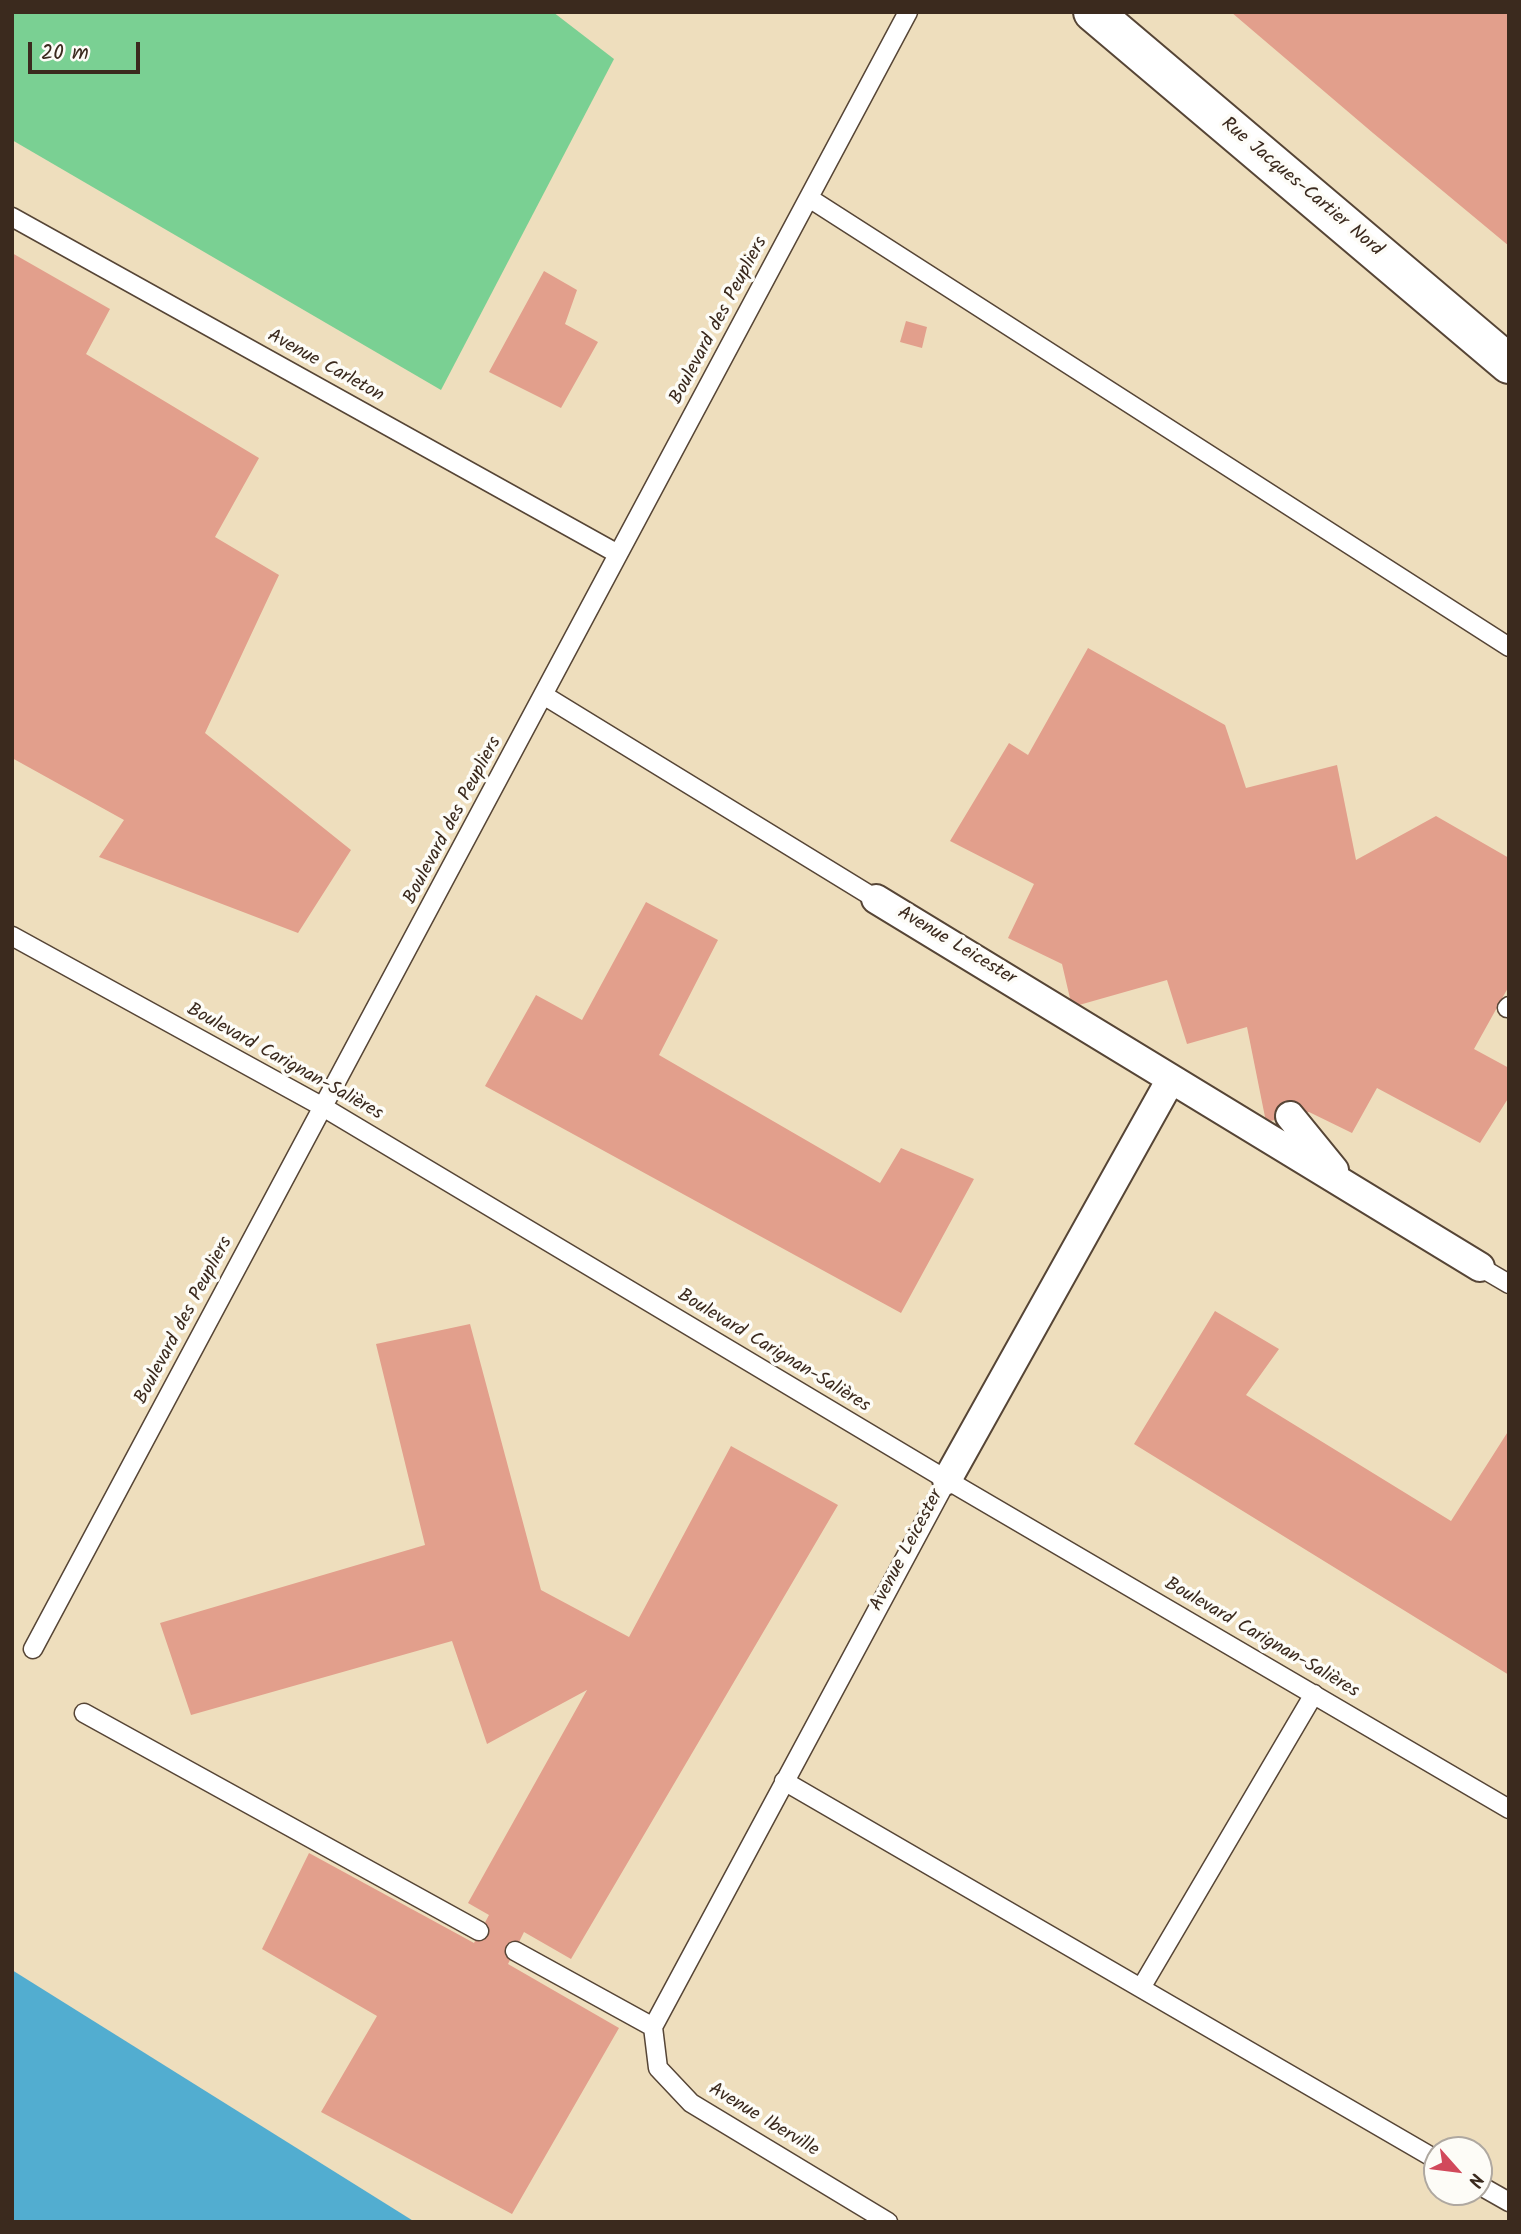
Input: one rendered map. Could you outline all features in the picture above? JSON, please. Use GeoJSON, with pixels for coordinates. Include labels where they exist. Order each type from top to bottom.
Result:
{"type":"FeatureCollection","features":[{"type":"Feature","properties":{"kind":"street","name":"Rue Jacques-Cartier Nord"},"geometry":{"type":"LineString","coordinates":[[1093,12],[1509,364]]}},
{"type":"Feature","properties":{"kind":"street","name":"Avenue Leicester"},"geometry":{"type":"LineString","coordinates":[[876,899],[1480,1267]]}},
{"type":"Feature","properties":{"kind":"street","name":"Avenue Leicester"},"geometry":{"type":"LineString","coordinates":[[1036,996],[1078,1000],[1111,1042]]}},
{"type":"Feature","properties":{"kind":"street","name":"Avenue Leicester"},"geometry":{"type":"LineString","coordinates":[[947,1480],[1171,1079]]}},
{"type":"Feature","properties":{"kind":"street","name":"Avenue Leicester"},"geometry":{"type":"LineString","coordinates":[[1290,1116],[1347,1186]]}},
{"type":"Feature","properties":{"kind":"lane","name":"Boulevard des Peupliers"},"geometry":{"type":"LineString","coordinates":[[33,1649],[545,696],[908,12]]}},
{"type":"Feature","properties":{"kind":"lane"},"geometry":{"type":"LineString","coordinates":[[809,198],[1509,647]]}},
{"type":"Feature","properties":{"kind":"lane","name":"Avenue Carleton"},"geometry":{"type":"LineString","coordinates":[[12,217],[618,554]]}},
{"type":"Feature","properties":{"kind":"lane"},"geometry":{"type":"LineString","coordinates":[[545,696],[876,899]]}},
{"type":"Feature","properties":{"kind":"lane","name":"Boulevard Carignan-Salières"},"geometry":{"type":"LineString","coordinates":[[12,936],[323,1107],[947,1480],[1509,1809]]}},
{"type":"Feature","properties":{"kind":"lane"},"geometry":{"type":"LineString","coordinates":[[1480,1267],[1509,1284]]}},
{"type":"Feature","properties":{"kind":"lane","name":"Avenue Leicester"},"geometry":{"type":"LineString","coordinates":[[653,2027],[947,1480]]}},
{"type":"Feature","properties":{"kind":"lane"},"geometry":{"type":"LineString","coordinates":[[1141,1988],[1314,1694]]}},
{"type":"Feature","properties":{"kind":"lane"},"geometry":{"type":"LineString","coordinates":[[84,1713],[479,1931]]}},
{"type":"Feature","properties":{"kind":"lane"},"geometry":{"type":"LineString","coordinates":[[784,1781],[1423,2152]]}},
{"type":"Feature","properties":{"kind":"lane"},"geometry":{"type":"LineString","coordinates":[[515,1951],[653,2027]]}},
{"type":"Feature","properties":{"kind":"lane","name":"Avenue Iberville"},"geometry":{"type":"LineString","coordinates":[[653,2027],[658,2068],[691,2103],[888,2222]]}},
{"type":"Feature","properties":{"kind":"lane"},"geometry":{"type":"LineString","coordinates":[[1493,2193],[1509,2202]]}},
{"type":"Feature","properties":{"kind":"green space"},"geometry":{"type":"Polygon","coordinates":[[[12,12],[553,12],[614,59],[441,390],[12,140],[12,12]]]}},
{"type":"Feature","properties":{"kind":"water"},"geometry":{"type":"Polygon","coordinates":[[[12,1970],[415,2222],[12,2222],[12,1970]]]}},
{"type":"Feature","properties":{"kind":"building"},"geometry":{"type":"Polygon","coordinates":[[[1231,12],[1509,12],[1509,246],[1373,133],[1231,12]]]}},
{"type":"Feature","properties":{"kind":"building"},"geometry":{"type":"Polygon","coordinates":[[[12,253],[110,309],[86,354],[259,458],[215,537],[279,575],[205,733],[351,850],[298,933],[99,857],[124,820],[12,758],[12,253]]]}},
{"type":"Feature","properties":{"kind":"building"},"geometry":{"type":"Polygon","coordinates":[[[544,271],[577,290],[565,324],[598,342],[561,408],[489,372],[544,271]]]}},
{"type":"Feature","properties":{"kind":"building"},"geometry":{"type":"Polygon","coordinates":[[[906,321],[927,327],[922,348],[900,342],[906,321]]]}},
{"type":"Feature","properties":{"kind":"building"},"geometry":{"type":"Polygon","coordinates":[[[1088,648],[1225,725],[1246,788],[1337,765],[1356,860],[1436,816],[1509,858],[1509,986],[1474,1049],[1509,1068],[1509,1097],[1480,1143],[1377,1088],[1352,1133],[1309,1112],[1266,1122],[1247,1027],[1187,1044],[1167,980],[1072,1007],[1062,964],[1008,938],[1034,884],[950,841],[1009,743],[1028,755],[1088,648]]]}},
{"type":"Feature","properties":{"kind":"building"},"geometry":{"type":"Polygon","coordinates":[[[646,902],[718,940],[659,1055],[880,1183],[901,1148],[974,1179],[901,1313],[485,1086],[536,995],[582,1020],[646,902]]]}},
{"type":"Feature","properties":{"kind":"building"},"geometry":{"type":"Polygon","coordinates":[[[1215,1311],[1279,1349],[1246,1395],[1451,1521],[1509,1430],[1509,1675],[1134,1444],[1215,1311]]]}},
{"type":"Feature","properties":{"kind":"building"},"geometry":{"type":"Polygon","coordinates":[[[470,1324],[541,1590],[629,1637],[731,1446],[838,1505],[571,1959],[524,1932],[508,1964],[619,2028],[512,2214],[321,2112],[377,2016],[262,1949],[309,1853],[474,1943],[489,1915],[468,1903],[587,1690],[487,1744],[452,1641],[191,1715],[160,1623],[425,1545],[376,1344],[470,1324]]]}}]}
